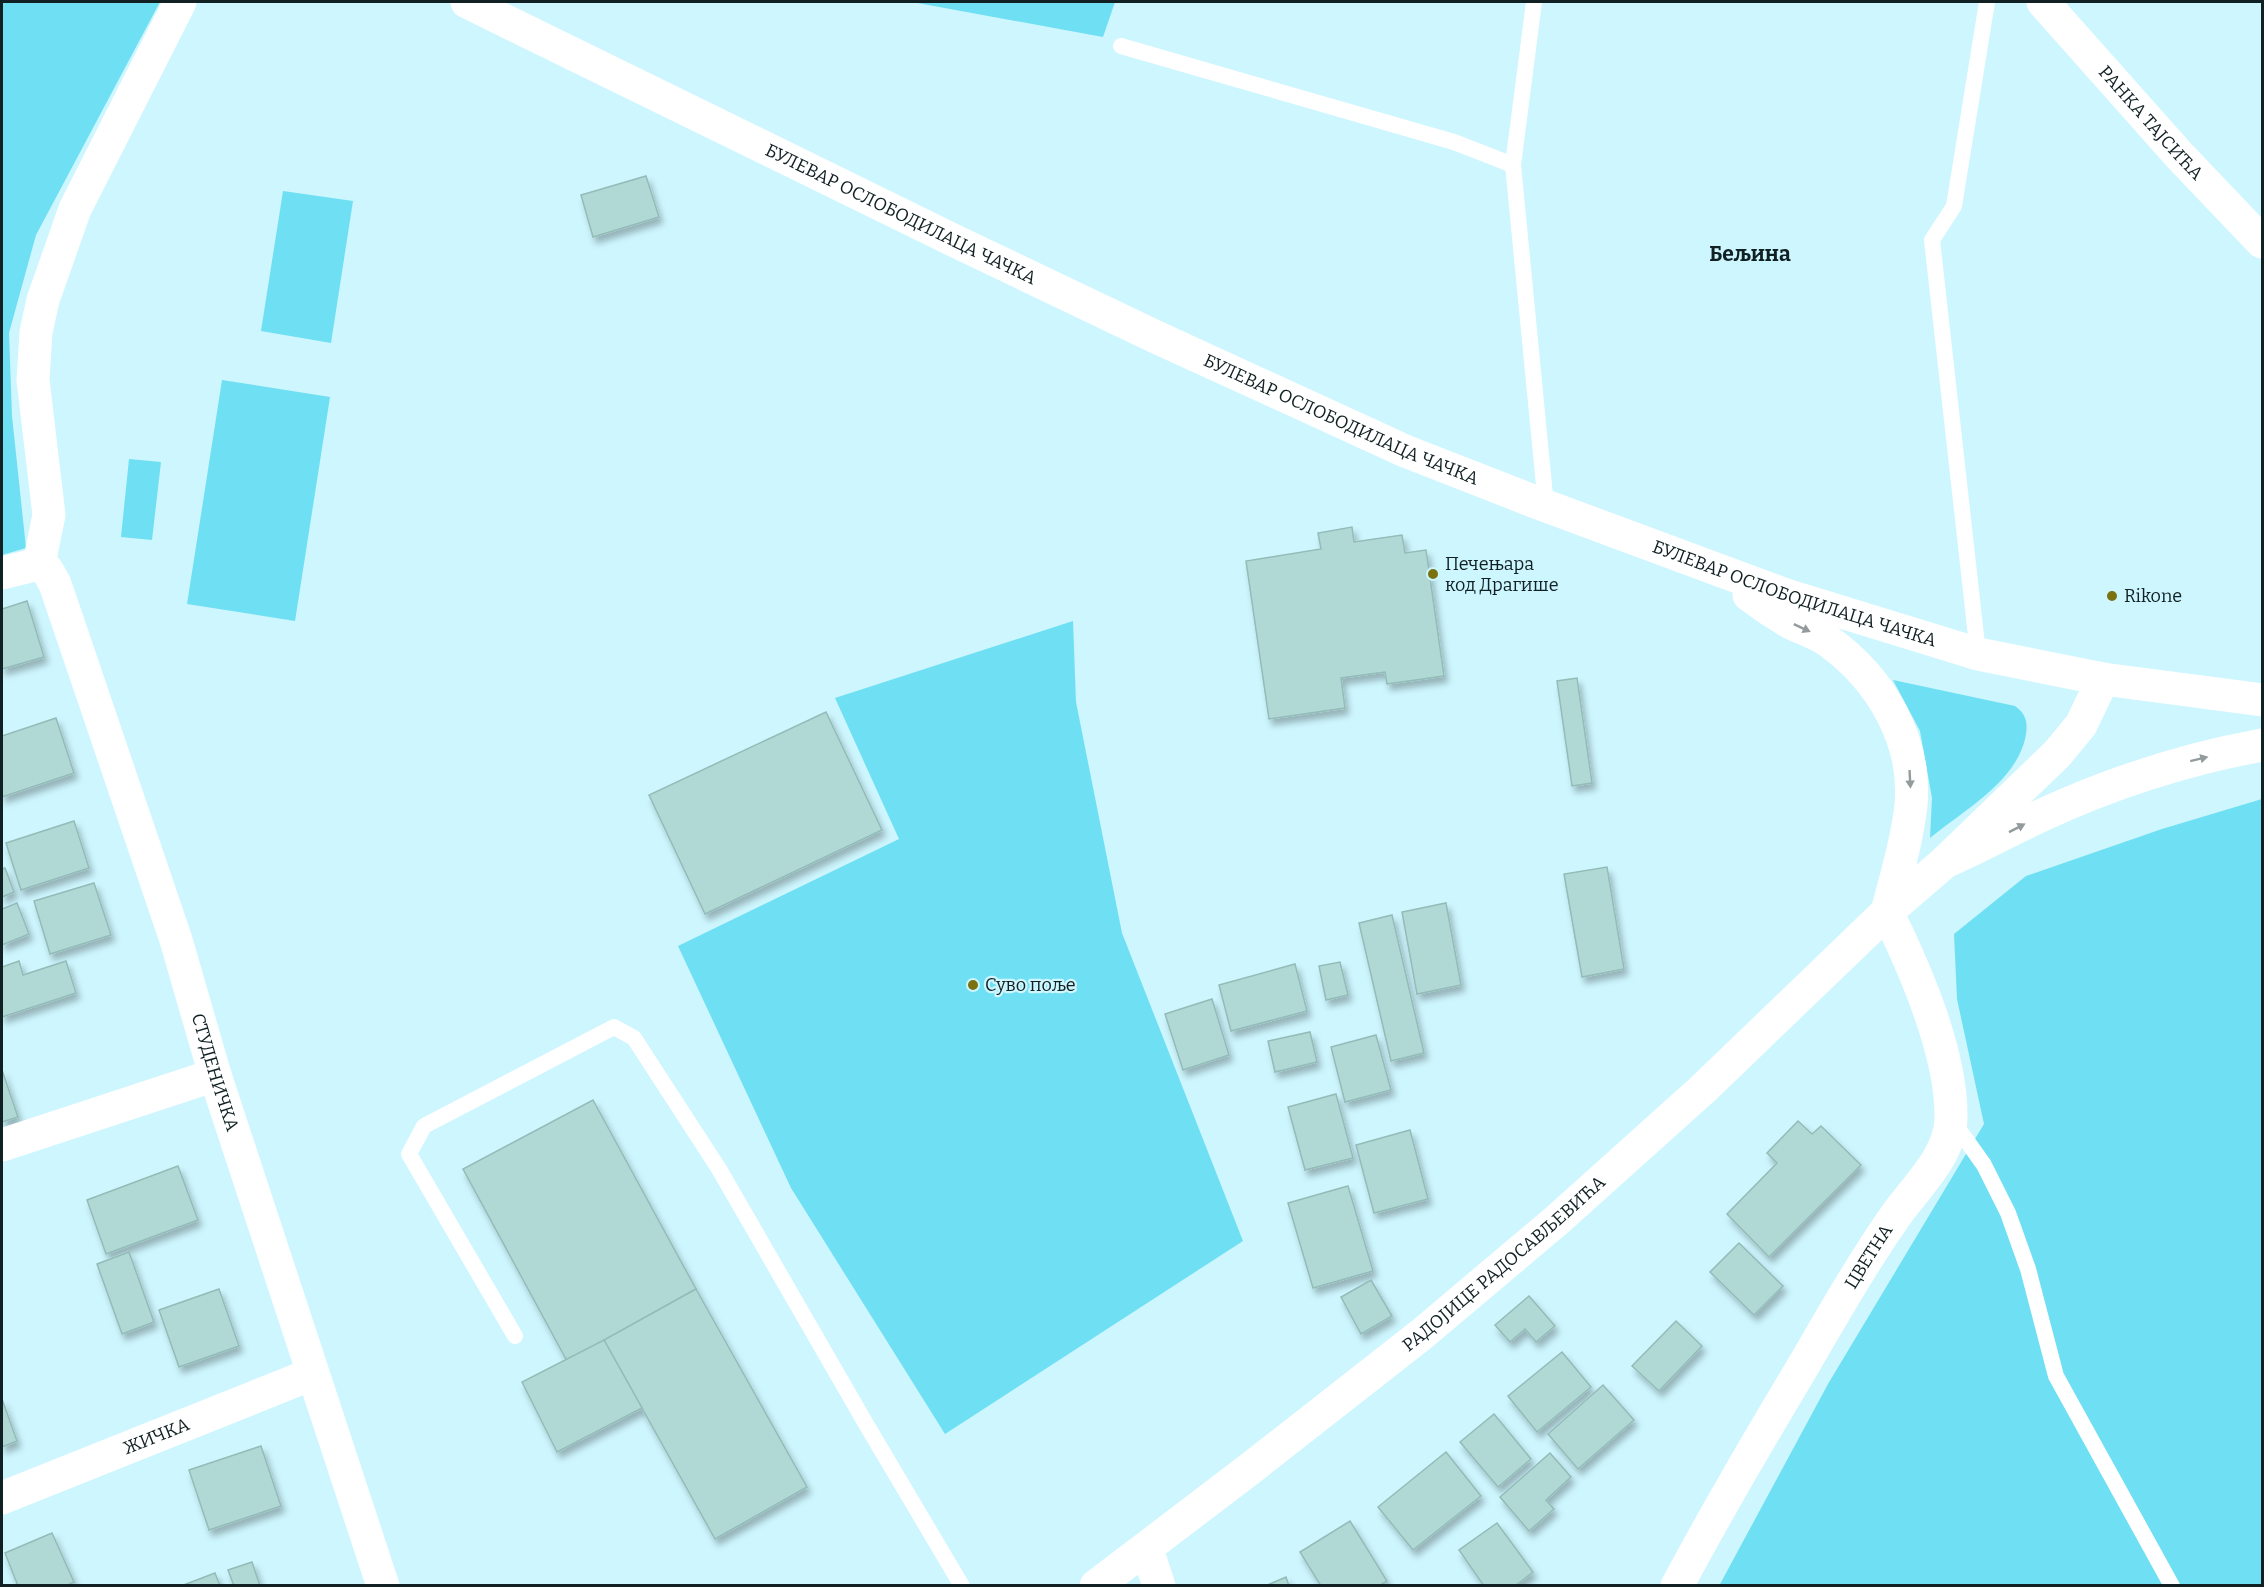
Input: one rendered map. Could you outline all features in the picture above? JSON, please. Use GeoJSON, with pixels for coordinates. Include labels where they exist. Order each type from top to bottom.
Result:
{"type":"FeatureCollection","features":[{"type":"Feature","properties":{"kind":"main road"},"geometry":{"type":"LineString","coordinates":[[2,573],[39,564],[49,515],[33,380],[36,332],[43,300],[75,209],[180,2]]}},
{"type":"Feature","properties":{"kind":"main road","name":"БУЛЕВАР ОСЛОБОДИЛАЦА ЧАЧКА"},"geometry":{"type":"LineString","coordinates":[[467,2],[1167,342],[1394,446],[1546,506],[1798,599],[1978,654],[2103,679],[2262,700]]}},
{"type":"Feature","properties":{"kind":"main road","name":"РАНКА ТАЈСИЋА"},"geometry":{"type":"LineString","coordinates":[[2043,2],[2179,155],[2262,242]]}},
{"type":"Feature","properties":{"kind":"main road","name":"СТУДЕНИЧКА"},"geometry":{"type":"LineString","coordinates":[[39,564],[47,570],[55,584],[70,625],[176,940],[215,1076],[383,1586]]}},
{"type":"Feature","properties":{"kind":"main road"},"geometry":{"type":"LineString","coordinates":[[1721,570],[1762,605],[1826,639],[1844,653],[1880,693],[1903,734],[1909,761],[1911,804],[1887,912]]}},
{"type":"Feature","properties":{"kind":"main road"},"geometry":{"type":"LineString","coordinates":[[1945,862],[2071,740],[2082,725],[2103,679]]}},
{"type":"Feature","properties":{"kind":"main road"},"geometry":{"type":"LineString","coordinates":[[1945,862],[2040,816],[2127,781],[2168,767],[2262,745]]}},
{"type":"Feature","properties":{"kind":"main road","name":"РАДОЈИЦЕ РАДОСАВЉЕВИЋА"},"geometry":{"type":"LineString","coordinates":[[1096,1586],[1147,1549],[1413,1341],[1547,1229],[1704,1089],[1887,912],[1945,862]]}},
{"type":"Feature","properties":{"kind":"main road","name":"ЦВЕТНА"},"geometry":{"type":"LineString","coordinates":[[1677,1586],[1719,1508],[1815,1346],[1896,1216],[1940,1156],[1947,1141],[1951,1119],[1938,1041],[1913,970],[1887,912]]}},
{"type":"Feature","properties":{"kind":"main road"},"geometry":{"type":"LineString","coordinates":[[2,1144],[215,1076]]}},
{"type":"Feature","properties":{"kind":"main road","name":"ЖИЧКА"},"geometry":{"type":"LineString","coordinates":[[2,1498],[312,1374]]}},
{"type":"Feature","properties":{"kind":"main road"},"geometry":{"type":"LineString","coordinates":[[1147,1549],[1159,1586]]}},
{"type":"Feature","properties":{"kind":"lane"},"geometry":{"type":"LineString","coordinates":[[1534,2],[1513,165],[1546,506]]}},
{"type":"Feature","properties":{"kind":"lane"},"geometry":{"type":"LineString","coordinates":[[1978,654],[1932,240],[1954,207],[1987,2]]}},
{"type":"Feature","properties":{"kind":"lane"},"geometry":{"type":"LineString","coordinates":[[1121,46],[1454,142],[1513,165]]}},
{"type":"Feature","properties":{"kind":"lane"},"geometry":{"type":"LineString","coordinates":[[514,1336],[409,1154],[424,1126],[614,1028],[634,1038],[719,1169],[866,1424],[963,1586]]}},
{"type":"Feature","properties":{"kind":"lane"},"geometry":{"type":"LineString","coordinates":[[1951,1119],[1984,1164],[2008,1213],[2028,1269],[2056,1376],[2172,1586]]}},
{"type":"Feature","properties":{"kind":"shaded area"},"geometry":{"type":"Polygon","coordinates":[[[2,2],[160,2],[36,235],[9,333],[12,416],[26,548],[2,555],[2,2]]]}},
{"type":"Feature","properties":{"kind":"shaded area"},"geometry":{"type":"Polygon","coordinates":[[[912,2],[1115,2],[1103,37],[912,2]]]}},
{"type":"Feature","properties":{"kind":"shaded area"},"geometry":{"type":"Polygon","coordinates":[[[283,191],[353,201],[331,343],[261,331],[283,191]]]}},
{"type":"Feature","properties":{"kind":"shaded area"},"geometry":{"type":"Polygon","coordinates":[[[222,380],[330,397],[295,621],[187,604],[222,380]]]}},
{"type":"Feature","properties":{"kind":"shaded area"},"geometry":{"type":"Polygon","coordinates":[[[129,459],[161,462],[152,540],[121,537],[129,459]]]}},
{"type":"Feature","properties":{"kind":"shaded area"},"geometry":{"type":"Polygon","coordinates":[[[1073,621],[1076,702],[1122,933],[1243,1241],[945,1434],[791,1188],[678,946],[899,839],[835,698],[1073,621]]]}},
{"type":"Feature","properties":{"kind":"shaded area"},"geometry":{"type":"Polygon","coordinates":[[[1893,680],[2015,706],[2023,715],[2027,725],[2021,751],[2002,780],[1930,838],[1932,798],[1920,731],[1893,680]]]}},
{"type":"Feature","properties":{"kind":"shaded area"},"geometry":{"type":"Polygon","coordinates":[[[2262,799],[2262,1585],[1719,1586],[1828,1384],[1984,1124],[1957,999],[1954,934],[2026,876],[2162,829],[2262,799]]]}},
{"type":"Feature","properties":{"kind":"building"},"geometry":{"type":"Polygon","coordinates":[[[646,176],[659,217],[593,237],[581,195],[646,176]]]}},
{"type":"Feature","properties":{"kind":"building"},"geometry":{"type":"Polygon","coordinates":[[[1352,527],[1354,542],[1402,535],[1405,553],[1426,550],[1444,676],[1387,684],[1385,672],[1341,678],[1345,708],[1269,719],[1246,561],[1321,549],[1318,533],[1352,527]]]}},
{"type":"Feature","properties":{"kind":"building"},"geometry":{"type":"Polygon","coordinates":[[[27,601],[44,657],[2,669],[2,609],[27,601]]]}},
{"type":"Feature","properties":{"kind":"building"},"geometry":{"type":"Polygon","coordinates":[[[1577,678],[1592,783],[1572,786],[1557,681],[1577,678]]]}},
{"type":"Feature","properties":{"kind":"building"},"geometry":{"type":"Polygon","coordinates":[[[826,712],[882,830],[705,914],[649,795],[826,712]]]}},
{"type":"Feature","properties":{"kind":"building"},"geometry":{"type":"Polygon","coordinates":[[[56,718],[74,773],[2,797],[2,736],[56,718]]]}},
{"type":"Feature","properties":{"kind":"building"},"geometry":{"type":"Polygon","coordinates":[[[74,821],[89,868],[21,890],[6,843],[74,821]]]}},
{"type":"Feature","properties":{"kind":"building"},"geometry":{"type":"Polygon","coordinates":[[[1607,867],[1624,969],[1582,977],[1564,874],[1607,867]]]}},
{"type":"Feature","properties":{"kind":"building"},"geometry":{"type":"Polygon","coordinates":[[[5,868],[14,892],[2,897],[2,869],[5,868]]]}},
{"type":"Feature","properties":{"kind":"building"},"geometry":{"type":"Polygon","coordinates":[[[94,883],[111,935],[50,954],[34,901],[94,883]]]}},
{"type":"Feature","properties":{"kind":"building"},"geometry":{"type":"Polygon","coordinates":[[[17,903],[29,934],[2,945],[2,909],[17,903]]]}},
{"type":"Feature","properties":{"kind":"building"},"geometry":{"type":"Polygon","coordinates":[[[1446,903],[1461,985],[1417,994],[1402,912],[1446,903]]]}},
{"type":"Feature","properties":{"kind":"building"},"geometry":{"type":"Polygon","coordinates":[[[1392,915],[1424,1053],[1391,1061],[1359,923],[1392,915]]]}},
{"type":"Feature","properties":{"kind":"building"},"geometry":{"type":"Polygon","coordinates":[[[19,961],[23,975],[66,961],[76,993],[2,1017],[2,967],[19,961]]]}},
{"type":"Feature","properties":{"kind":"building"},"geometry":{"type":"Polygon","coordinates":[[[1340,962],[1348,995],[1326,1000],[1319,966],[1340,962]]]}},
{"type":"Feature","properties":{"kind":"building"},"geometry":{"type":"Polygon","coordinates":[[[1295,964],[1307,1011],[1231,1031],[1219,985],[1295,964]]]}},
{"type":"Feature","properties":{"kind":"building"},"geometry":{"type":"Polygon","coordinates":[[[1212,999],[1229,1055],[1183,1070],[1165,1014],[1212,999]]]}},
{"type":"Feature","properties":{"kind":"building"},"geometry":{"type":"Polygon","coordinates":[[[1310,1032],[1317,1062],[1275,1072],[1268,1041],[1310,1032]]]}},
{"type":"Feature","properties":{"kind":"building"},"geometry":{"type":"Polygon","coordinates":[[[1376,1035],[1391,1090],[1345,1102],[1331,1047],[1376,1035]]]}},
{"type":"Feature","properties":{"kind":"building"},"geometry":{"type":"Polygon","coordinates":[[[2,1070],[18,1117],[2,1122],[2,1070]]]}},
{"type":"Feature","properties":{"kind":"building"},"geometry":{"type":"Polygon","coordinates":[[[1336,1094],[1353,1158],[1305,1170],[1288,1107],[1336,1094]]]}},
{"type":"Feature","properties":{"kind":"building"},"geometry":{"type":"Polygon","coordinates":[[[593,1100],[696,1289],[567,1361],[463,1169],[593,1100]]]}},
{"type":"Feature","properties":{"kind":"building"},"geometry":{"type":"Polygon","coordinates":[[[1798,1121],[1812,1134],[1821,1126],[1861,1165],[1769,1257],[1727,1214],[1777,1163],[1767,1153],[1798,1121]]]}},
{"type":"Feature","properties":{"kind":"building"},"geometry":{"type":"Polygon","coordinates":[[[1410,1130],[1428,1199],[1374,1213],[1356,1145],[1410,1130]]]}},
{"type":"Feature","properties":{"kind":"building"},"geometry":{"type":"Polygon","coordinates":[[[178,1166],[198,1220],[106,1254],[87,1200],[178,1166]]]}},
{"type":"Feature","properties":{"kind":"building"},"geometry":{"type":"Polygon","coordinates":[[[1348,1186],[1373,1271],[1313,1288],[1288,1203],[1348,1186]]]}},
{"type":"Feature","properties":{"kind":"building"},"geometry":{"type":"Polygon","coordinates":[[[1739,1243],[1783,1286],[1754,1315],[1710,1272],[1739,1243]]]}},
{"type":"Feature","properties":{"kind":"building"},"geometry":{"type":"Polygon","coordinates":[[[129,1252],[154,1322],[122,1334],[97,1264],[129,1252]]]}},
{"type":"Feature","properties":{"kind":"building"},"geometry":{"type":"Polygon","coordinates":[[[1371,1280],[1392,1316],[1361,1334],[1341,1297],[1371,1280]]]}},
{"type":"Feature","properties":{"kind":"building"},"geometry":{"type":"Polygon","coordinates":[[[219,1289],[239,1346],[179,1367],[159,1310],[219,1289]]]}},
{"type":"Feature","properties":{"kind":"building"},"geometry":{"type":"Polygon","coordinates":[[[696,1289],[807,1487],[715,1539],[604,1340],[696,1289]]]}},
{"type":"Feature","properties":{"kind":"building"},"geometry":{"type":"Polygon","coordinates":[[[1529,1296],[1555,1326],[1536,1342],[1525,1329],[1510,1342],[1495,1325],[1529,1296]]]}},
{"type":"Feature","properties":{"kind":"building"},"geometry":{"type":"Polygon","coordinates":[[[1676,1321],[1702,1346],[1659,1391],[1632,1366],[1676,1321]]]}},
{"type":"Feature","properties":{"kind":"building"},"geometry":{"type":"Polygon","coordinates":[[[604,1340],[642,1408],[557,1452],[522,1382],[604,1340]]]}},
{"type":"Feature","properties":{"kind":"building"},"geometry":{"type":"Polygon","coordinates":[[[1562,1352],[1591,1387],[1537,1432],[1508,1396],[1562,1352]]]}},
{"type":"Feature","properties":{"kind":"building"},"geometry":{"type":"Polygon","coordinates":[[[1603,1385],[1634,1420],[1578,1469],[1548,1434],[1603,1385]]]}},
{"type":"Feature","properties":{"kind":"building"},"geometry":{"type":"Polygon","coordinates":[[[2,1399],[17,1441],[2,1447],[2,1399]]]}},
{"type":"Feature","properties":{"kind":"building"},"geometry":{"type":"Polygon","coordinates":[[[1494,1414],[1531,1459],[1498,1487],[1460,1442],[1494,1414]]]}},
{"type":"Feature","properties":{"kind":"building"},"geometry":{"type":"Polygon","coordinates":[[[261,1446],[281,1506],[209,1530],[189,1470],[261,1446]]]}},
{"type":"Feature","properties":{"kind":"building"},"geometry":{"type":"Polygon","coordinates":[[[1446,1452],[1481,1496],[1413,1550],[1378,1507],[1446,1452]]]}},
{"type":"Feature","properties":{"kind":"building"},"geometry":{"type":"Polygon","coordinates":[[[1550,1453],[1571,1477],[1546,1500],[1554,1509],[1529,1531],[1500,1497],[1550,1453]]]}},
{"type":"Feature","properties":{"kind":"building"},"geometry":{"type":"Polygon","coordinates":[[[1350,1521],[1387,1581],[1379,1586],[1321,1586],[1300,1552],[1350,1521]]]}},
{"type":"Feature","properties":{"kind":"building"},"geometry":{"type":"Polygon","coordinates":[[[1497,1523],[1533,1572],[1515,1586],[1484,1586],[1459,1550],[1497,1523]]]}},
{"type":"Feature","properties":{"kind":"building"},"geometry":{"type":"Polygon","coordinates":[[[52,1533],[74,1582],[66,1586],[18,1586],[5,1553],[52,1533]]]}},
{"type":"Feature","properties":{"kind":"building"},"geometry":{"type":"Polygon","coordinates":[[[252,1562],[260,1586],[234,1586],[228,1570],[252,1562]]]}},
{"type":"Feature","properties":{"kind":"building"},"geometry":{"type":"Polygon","coordinates":[[[215,1573],[220,1586],[181,1586],[215,1573]]]}},
{"type":"Feature","properties":{"kind":"building"},"geometry":{"type":"Polygon","coordinates":[[[1286,1577],[1289,1586],[1265,1586],[1286,1577]]]}},
{"type":"Feature","properties":{"kind":"place","name":"Печењара код Драгише"},"geometry":{"type":"Point","coordinates":[1433,574]}},
{"type":"Feature","properties":{"kind":"place","name":"Rikone"},"geometry":{"type":"Point","coordinates":[2112,596]}},
{"type":"Feature","properties":{"kind":"place","name":"Суво поље"},"geometry":{"type":"Point","coordinates":[973,985]}},
{"type":"Feature","properties":{"kind":"district","name":"Бељина"},"geometry":{"type":"Point","coordinates":[1750,254]}}]}
